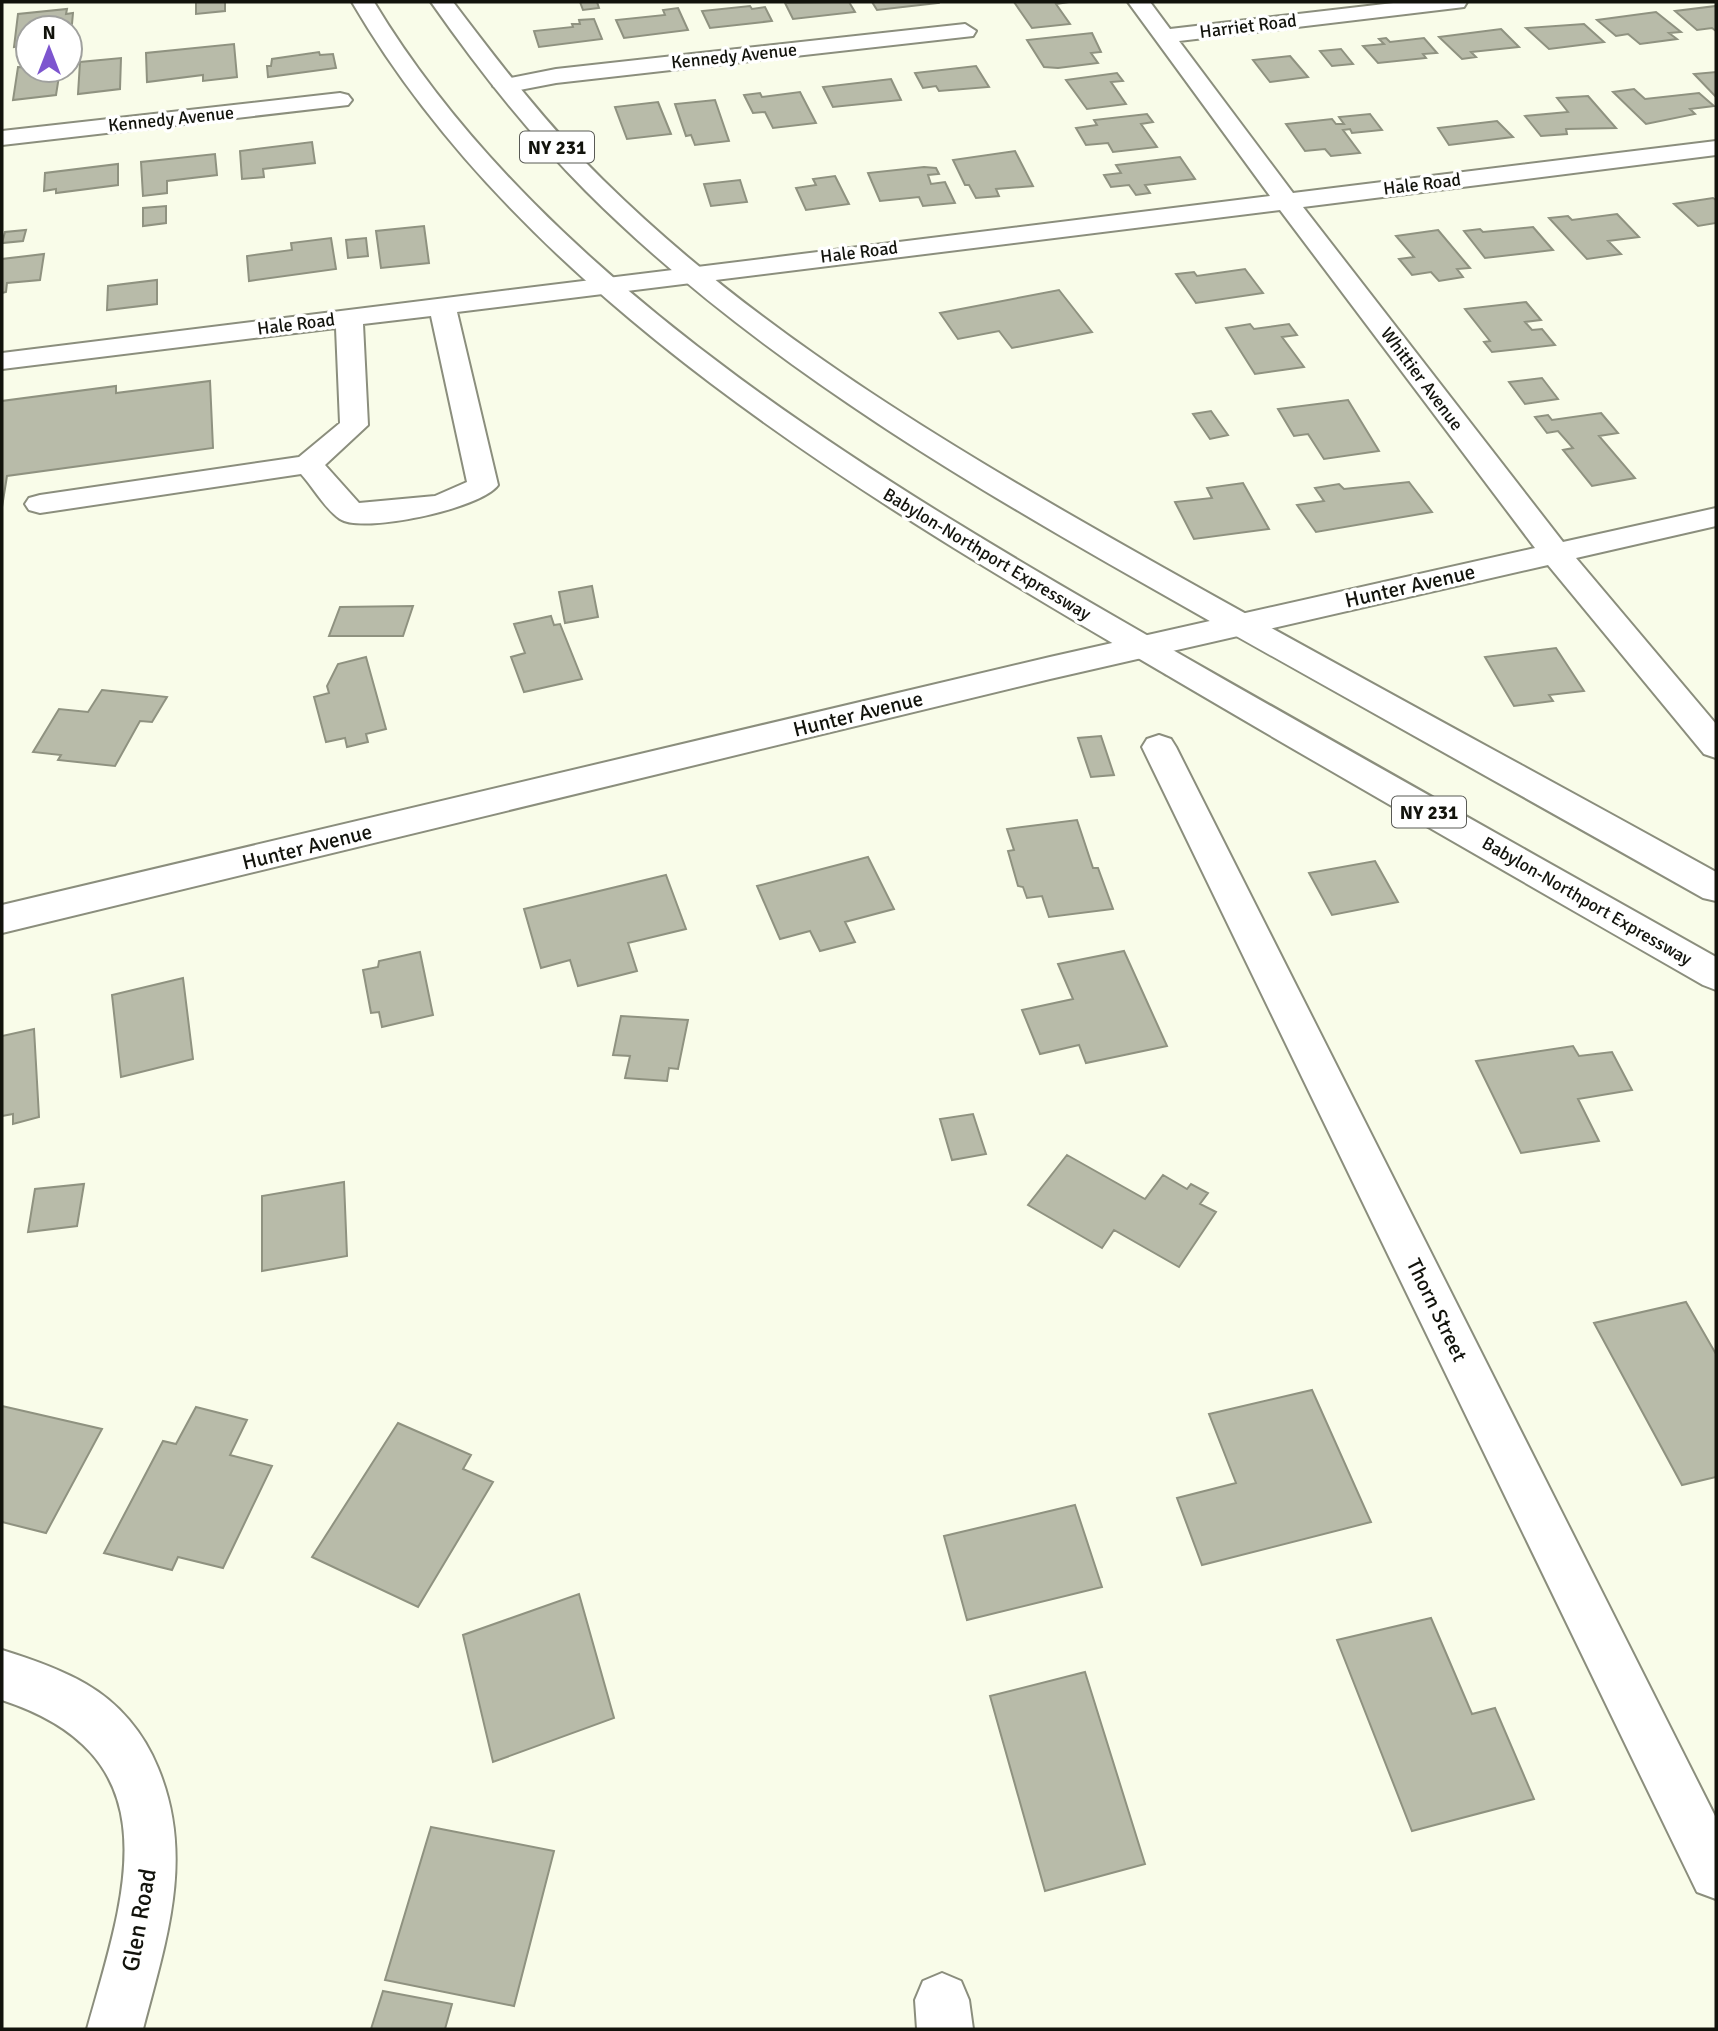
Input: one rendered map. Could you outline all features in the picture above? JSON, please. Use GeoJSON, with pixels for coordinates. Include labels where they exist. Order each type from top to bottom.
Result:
{"type":"FeatureCollection","features":[{"type":"Feature","properties":{"kind":"street","name":"Babylon-Northport Expressway"},"geometry":{"type":"LineString","coordinates":[[363,2],[406,72],[457,138],[526,209],[606,284],[718,376],[830,457],[1069,605],[1716,975]]}},
{"type":"Feature","properties":{"kind":"street","name":"NY 231"},"geometry":{"type":"LineString","coordinates":[[442,2],[504,86],[578,168],[693,273],[757,324],[937,449],[1108,552],[1716,888]]}},
{"type":"Feature","properties":{"kind":"street","name":"Whittier Avenue"},"geometry":{"type":"LineString","coordinates":[[1139,2],[1286,201],[1554,552],[1716,746]]}},
{"type":"Feature","properties":{"kind":"street","name":"Harriet Road"},"geometry":{"type":"LineString","coordinates":[[1165,36],[1457,2]]}},
{"type":"Feature","properties":{"kind":"street","name":"Kennedy Avenue"},"geometry":{"type":"LineString","coordinates":[[504,86],[548,77],[965,31]]}},
{"type":"Feature","properties":{"kind":"street","name":"Kennedy Avenue"},"geometry":{"type":"LineString","coordinates":[[2,138],[340,100]]}},
{"type":"Feature","properties":{"kind":"street","name":"Hale Road"},"geometry":{"type":"LineString","coordinates":[[2,360],[1716,148]]}},
{"type":"Feature","properties":{"kind":"street"},"geometry":{"type":"LineString","coordinates":[[309,464],[351,513],[414,509],[468,496],[483,485],[442,305]]}},
{"type":"Feature","properties":{"kind":"street"},"geometry":{"type":"LineString","coordinates":[[40,504],[309,464],[354,425],[349,317]]}},
{"type":"Feature","properties":{"kind":"street","name":"Hunter Avenue"},"geometry":{"type":"LineString","coordinates":[[2,919],[1143,647],[1716,517]]}},
{"type":"Feature","properties":{"kind":"street","name":"Thorn Street"},"geometry":{"type":"LineString","coordinates":[[1159,747],[1716,1872]]}},
{"type":"Feature","properties":{"kind":"street","name":"Glen Road"},"geometry":{"type":"LineString","coordinates":[[2,1675],[27,1682],[75,1704],[105,1728],[127,1755],[144,1793],[150,1835],[151,1876],[141,1931],[115,2029]]}},
{"type":"Feature","properties":{"kind":"building"},"geometry":{"type":"Polygon","coordinates":[[[196,2],[225,2],[225,11],[196,14],[196,2]]]}},
{"type":"Feature","properties":{"kind":"building"},"geometry":{"type":"Polygon","coordinates":[[[580,2],[597,2],[599,8],[583,10],[580,2]]]}},
{"type":"Feature","properties":{"kind":"building"},"geometry":{"type":"Polygon","coordinates":[[[849,2],[855,12],[793,19],[785,3],[849,2]]]}},
{"type":"Feature","properties":{"kind":"building"},"geometry":{"type":"Polygon","coordinates":[[[872,2],[937,2],[938,3],[877,10],[872,2]]]}},
{"type":"Feature","properties":{"kind":"building"},"geometry":{"type":"Polygon","coordinates":[[[1014,2],[1069,2],[1056,4],[1070,24],[1032,28],[1014,2]]]}},
{"type":"Feature","properties":{"kind":"building"},"geometry":{"type":"Polygon","coordinates":[[[750,6],[752,9],[765,7],[772,21],[710,28],[702,11],[750,6]]]}},
{"type":"Feature","properties":{"kind":"building"},"geometry":{"type":"Polygon","coordinates":[[[1716,6],[1716,31],[1712,28],[1697,30],[1675,11],[1716,6]]]}},
{"type":"Feature","properties":{"kind":"building"},"geometry":{"type":"Polygon","coordinates":[[[678,8],[688,30],[624,38],[616,20],[665,15],[663,10],[678,8]]]}},
{"type":"Feature","properties":{"kind":"building"},"geometry":{"type":"Polygon","coordinates":[[[67,9],[66,14],[18,14],[67,9]]]}},
{"type":"Feature","properties":{"kind":"building"},"geometry":{"type":"Polygon","coordinates":[[[1656,12],[1681,32],[1669,33],[1677,39],[1640,44],[1628,34],[1616,36],[1597,20],[1656,12]]]}},
{"type":"Feature","properties":{"kind":"building"},"geometry":{"type":"Polygon","coordinates":[[[594,19],[602,39],[539,47],[534,31],[573,27],[572,24],[580,24],[579,20],[594,19]]]}},
{"type":"Feature","properties":{"kind":"building"},"geometry":{"type":"Polygon","coordinates":[[[1584,24],[1604,42],[1549,49],[1526,28],[1584,24]]]}},
{"type":"Feature","properties":{"kind":"building"},"geometry":{"type":"Polygon","coordinates":[[[1501,29],[1519,47],[1471,52],[1476,57],[1462,59],[1439,37],[1501,29]]]}},
{"type":"Feature","properties":{"kind":"building"},"geometry":{"type":"Polygon","coordinates":[[[1092,33],[1101,52],[1091,53],[1098,63],[1058,68],[1044,67],[1027,40],[1092,33]]]}},
{"type":"Feature","properties":{"kind":"building"},"geometry":{"type":"Polygon","coordinates":[[[1386,38],[1390,42],[1424,38],[1437,53],[1423,54],[1426,58],[1378,63],[1363,46],[1384,44],[1379,39],[1386,38]]]}},
{"type":"Feature","properties":{"kind":"building"},"geometry":{"type":"Polygon","coordinates":[[[234,44],[237,77],[203,81],[203,75],[147,82],[146,53],[234,44]]]}},
{"type":"Feature","properties":{"kind":"building"},"geometry":{"type":"Polygon","coordinates":[[[1341,49],[1353,64],[1332,66],[1320,51],[1341,49]]]}},
{"type":"Feature","properties":{"kind":"building"},"geometry":{"type":"Polygon","coordinates":[[[319,52],[320,55],[333,54],[336,68],[268,77],[267,66],[271,66],[272,59],[319,52]]]}},
{"type":"Feature","properties":{"kind":"building"},"geometry":{"type":"Polygon","coordinates":[[[1290,56],[1308,77],[1270,82],[1253,60],[1290,56]]]}},
{"type":"Feature","properties":{"kind":"building"},"geometry":{"type":"Polygon","coordinates":[[[121,58],[120,89],[78,94],[79,84],[84,84],[84,62],[121,58]]]}},
{"type":"Feature","properties":{"kind":"building"},"geometry":{"type":"Polygon","coordinates":[[[976,66],[989,87],[939,91],[936,86],[923,88],[915,73],[976,66]]]}},
{"type":"Feature","properties":{"kind":"building"},"geometry":{"type":"Polygon","coordinates":[[[1716,72],[1716,97],[1694,74],[1716,72]]]}},
{"type":"Feature","properties":{"kind":"building"},"geometry":{"type":"Polygon","coordinates":[[[1117,73],[1123,81],[1111,82],[1126,104],[1087,109],[1066,80],[1117,73]]]}},
{"type":"Feature","properties":{"kind":"building"},"geometry":{"type":"Polygon","coordinates":[[[891,79],[901,100],[833,107],[823,87],[891,79]]]}},
{"type":"Feature","properties":{"kind":"building"},"geometry":{"type":"Polygon","coordinates":[[[15,84],[58,84],[56,95],[13,100],[15,84]]]}},
{"type":"Feature","properties":{"kind":"building"},"geometry":{"type":"Polygon","coordinates":[[[1634,89],[1645,99],[1699,93],[1714,106],[1690,109],[1695,114],[1646,124],[1613,92],[1634,89]]]}},
{"type":"Feature","properties":{"kind":"building"},"geometry":{"type":"Polygon","coordinates":[[[800,92],[816,123],[773,128],[765,112],[753,113],[744,95],[760,93],[762,97],[800,92]]]}},
{"type":"Feature","properties":{"kind":"building"},"geometry":{"type":"Polygon","coordinates":[[[1588,96],[1616,128],[1566,129],[1567,134],[1541,136],[1525,116],[1568,112],[1557,98],[1588,96]]]}},
{"type":"Feature","properties":{"kind":"building"},"geometry":{"type":"Polygon","coordinates":[[[715,100],[729,141],[695,145],[691,135],[686,136],[675,104],[715,100]]]}},
{"type":"Feature","properties":{"kind":"building"},"geometry":{"type":"Polygon","coordinates":[[[658,102],[671,134],[627,139],[615,107],[658,102]]]}},
{"type":"Feature","properties":{"kind":"building"},"geometry":{"type":"Polygon","coordinates":[[[1147,114],[1153,122],[1141,124],[1157,147],[1113,152],[1108,143],[1086,145],[1076,128],[1097,125],[1094,120],[1147,114]]]}},
{"type":"Feature","properties":{"kind":"building"},"geometry":{"type":"Polygon","coordinates":[[[1370,114],[1382,130],[1352,133],[1350,129],[1343,130],[1360,153],[1331,156],[1325,149],[1305,151],[1286,124],[1332,119],[1336,124],[1344,124],[1339,117],[1370,114]]]}},
{"type":"Feature","properties":{"kind":"building"},"geometry":{"type":"Polygon","coordinates":[[[1497,121],[1513,137],[1449,145],[1438,128],[1497,121]]]}},
{"type":"Feature","properties":{"kind":"building"},"geometry":{"type":"Polygon","coordinates":[[[312,142],[315,163],[263,169],[264,177],[242,179],[240,151],[312,142]]]}},
{"type":"Feature","properties":{"kind":"building"},"geometry":{"type":"Polygon","coordinates":[[[1015,151],[1033,186],[996,189],[999,196],[976,198],[969,185],[965,185],[953,160],[1015,151]]]}},
{"type":"Feature","properties":{"kind":"building"},"geometry":{"type":"Polygon","coordinates":[[[215,154],[217,175],[167,181],[167,193],[143,196],[141,162],[215,154]]]}},
{"type":"Feature","properties":{"kind":"building"},"geometry":{"type":"Polygon","coordinates":[[[1180,157],[1195,179],[1145,185],[1150,193],[1136,195],[1129,185],[1111,187],[1104,175],[1121,173],[1116,165],[1180,157]]]}},
{"type":"Feature","properties":{"kind":"building"},"geometry":{"type":"Polygon","coordinates":[[[118,164],[118,185],[56,193],[56,189],[44,191],[45,173],[118,164]]]}},
{"type":"Feature","properties":{"kind":"building"},"geometry":{"type":"Polygon","coordinates":[[[936,168],[939,174],[928,175],[931,184],[945,182],[955,203],[923,206],[919,197],[880,201],[868,173],[936,168]]]}},
{"type":"Feature","properties":{"kind":"building"},"geometry":{"type":"Polygon","coordinates":[[[835,176],[849,204],[806,210],[796,188],[816,185],[813,179],[835,176]]]}},
{"type":"Feature","properties":{"kind":"building"},"geometry":{"type":"Polygon","coordinates":[[[740,180],[747,202],[711,206],[704,184],[740,180]]]}},
{"type":"Feature","properties":{"kind":"building"},"geometry":{"type":"Polygon","coordinates":[[[1713,198],[1716,200],[1716,223],[1698,226],[1674,204],[1713,198]]]}},
{"type":"Feature","properties":{"kind":"building"},"geometry":{"type":"Polygon","coordinates":[[[166,206],[166,223],[143,226],[143,208],[166,206]]]}},
{"type":"Feature","properties":{"kind":"building"},"geometry":{"type":"Polygon","coordinates":[[[1617,214],[1639,237],[1608,241],[1621,254],[1587,259],[1549,218],[1568,216],[1572,220],[1617,214]]]}},
{"type":"Feature","properties":{"kind":"building"},"geometry":{"type":"Polygon","coordinates":[[[424,226],[429,263],[381,268],[376,231],[424,226]]]}},
{"type":"Feature","properties":{"kind":"building"},"geometry":{"type":"Polygon","coordinates":[[[1533,227],[1553,250],[1485,258],[1464,231],[1480,229],[1483,232],[1533,227]]]}},
{"type":"Feature","properties":{"kind":"building"},"geometry":{"type":"Polygon","coordinates":[[[26,230],[23,241],[2,243],[5,232],[26,230]]]}},
{"type":"Feature","properties":{"kind":"building"},"geometry":{"type":"Polygon","coordinates":[[[1438,230],[1470,268],[1457,269],[1463,277],[1439,281],[1431,272],[1412,275],[1399,259],[1414,257],[1396,236],[1438,230]]]}},
{"type":"Feature","properties":{"kind":"building"},"geometry":{"type":"Polygon","coordinates":[[[331,238],[336,269],[249,281],[247,256],[292,250],[291,243],[331,238]]]}},
{"type":"Feature","properties":{"kind":"building"},"geometry":{"type":"Polygon","coordinates":[[[366,238],[368,256],[348,258],[346,240],[366,238]]]}},
{"type":"Feature","properties":{"kind":"building"},"geometry":{"type":"Polygon","coordinates":[[[44,254],[40,280],[7,283],[6,292],[2,293],[2,259],[44,254]]]}},
{"type":"Feature","properties":{"kind":"building"},"geometry":{"type":"Polygon","coordinates":[[[1245,269],[1263,293],[1196,303],[1176,274],[1194,272],[1197,276],[1245,269]]]}},
{"type":"Feature","properties":{"kind":"building"},"geometry":{"type":"Polygon","coordinates":[[[157,280],[157,304],[107,310],[108,286],[157,280]]]}},
{"type":"Feature","properties":{"kind":"building"},"geometry":{"type":"Polygon","coordinates":[[[1059,290],[1092,332],[1012,348],[999,331],[958,339],[940,313],[1059,290]]]}},
{"type":"Feature","properties":{"kind":"building"},"geometry":{"type":"Polygon","coordinates":[[[1526,302],[1541,320],[1525,322],[1532,330],[1542,329],[1555,345],[1492,352],[1484,342],[1490,341],[1465,309],[1526,302]]]}},
{"type":"Feature","properties":{"kind":"building"},"geometry":{"type":"Polygon","coordinates":[[[1250,324],[1254,329],[1289,324],[1297,335],[1282,337],[1304,367],[1255,374],[1226,328],[1250,324]]]}},
{"type":"Feature","properties":{"kind":"building"},"geometry":{"type":"Polygon","coordinates":[[[1542,378],[1558,399],[1525,404],[1509,382],[1542,378]]]}},
{"type":"Feature","properties":{"kind":"building"},"geometry":{"type":"Polygon","coordinates":[[[210,381],[213,448],[7,476],[2,507],[2,401],[116,386],[116,393],[210,381]]]}},
{"type":"Feature","properties":{"kind":"building"},"geometry":{"type":"Polygon","coordinates":[[[1348,400],[1379,451],[1324,459],[1308,434],[1294,436],[1278,409],[1348,400]]]}},
{"type":"Feature","properties":{"kind":"building"},"geometry":{"type":"Polygon","coordinates":[[[1211,411],[1228,435],[1210,439],[1193,414],[1211,411]]]}},
{"type":"Feature","properties":{"kind":"building"},"geometry":{"type":"Polygon","coordinates":[[[1601,413],[1618,433],[1599,436],[1635,478],[1592,486],[1563,450],[1573,448],[1558,431],[1547,433],[1535,417],[1548,415],[1552,420],[1601,413]]]}},
{"type":"Feature","properties":{"kind":"building"},"geometry":{"type":"Polygon","coordinates":[[[1409,482],[1432,512],[1316,532],[1297,505],[1324,501],[1315,488],[1339,484],[1344,489],[1409,482]]]}},
{"type":"Feature","properties":{"kind":"building"},"geometry":{"type":"Polygon","coordinates":[[[1243,483],[1269,529],[1194,539],[1175,502],[1212,498],[1207,488],[1243,483]]]}},
{"type":"Feature","properties":{"kind":"building"},"geometry":{"type":"Polygon","coordinates":[[[592,586],[598,617],[565,623],[559,592],[592,586]]]}},
{"type":"Feature","properties":{"kind":"building"},"geometry":{"type":"Polygon","coordinates":[[[413,606],[403,636],[329,636],[340,607],[413,606]]]}},
{"type":"Feature","properties":{"kind":"building"},"geometry":{"type":"Polygon","coordinates":[[[551,616],[554,625],[560,624],[582,679],[524,692],[511,657],[525,653],[514,624],[551,616]]]}},
{"type":"Feature","properties":{"kind":"building"},"geometry":{"type":"Polygon","coordinates":[[[1556,648],[1584,691],[1549,695],[1553,701],[1514,706],[1485,657],[1556,648]]]}},
{"type":"Feature","properties":{"kind":"building"},"geometry":{"type":"Polygon","coordinates":[[[366,657],[386,729],[366,734],[368,742],[347,747],[345,738],[326,742],[314,697],[329,693],[327,686],[338,664],[366,657]]]}},
{"type":"Feature","properties":{"kind":"building"},"geometry":{"type":"Polygon","coordinates":[[[102,690],[167,697],[152,722],[140,721],[115,766],[58,760],[61,755],[33,752],[59,709],[88,712],[102,690]]]}},
{"type":"Feature","properties":{"kind":"building"},"geometry":{"type":"Polygon","coordinates":[[[1101,736],[1114,775],[1091,777],[1078,738],[1101,736]]]}},
{"type":"Feature","properties":{"kind":"building"},"geometry":{"type":"Polygon","coordinates":[[[1077,820],[1093,868],[1098,868],[1113,909],[1049,917],[1042,896],[1027,898],[1023,887],[1018,886],[1008,851],[1014,850],[1007,829],[1077,820]]]}},
{"type":"Feature","properties":{"kind":"building"},"geometry":{"type":"Polygon","coordinates":[[[868,857],[894,909],[845,922],[855,942],[820,951],[810,931],[780,939],[757,886],[868,857]]]}},
{"type":"Feature","properties":{"kind":"building"},"geometry":{"type":"Polygon","coordinates":[[[1375,861],[1398,902],[1332,915],[1309,873],[1375,861]]]}},
{"type":"Feature","properties":{"kind":"building"},"geometry":{"type":"Polygon","coordinates":[[[666,875],[686,929],[628,943],[637,971],[578,986],[570,960],[541,968],[524,909],[666,875]]]}},
{"type":"Feature","properties":{"kind":"building"},"geometry":{"type":"Polygon","coordinates":[[[1124,951],[1167,1046],[1086,1063],[1079,1045],[1040,1054],[1022,1010],[1073,999],[1058,964],[1124,951]]]}},
{"type":"Feature","properties":{"kind":"building"},"geometry":{"type":"Polygon","coordinates":[[[420,952],[433,1015],[382,1027],[379,1012],[371,1013],[363,970],[378,967],[379,961],[420,952]]]}},
{"type":"Feature","properties":{"kind":"building"},"geometry":{"type":"Polygon","coordinates":[[[183,978],[193,1059],[121,1077],[112,995],[183,978]]]}},
{"type":"Feature","properties":{"kind":"building"},"geometry":{"type":"Polygon","coordinates":[[[621,1016],[688,1020],[678,1069],[669,1068],[667,1081],[625,1078],[630,1056],[613,1055],[621,1016]]]}},
{"type":"Feature","properties":{"kind":"building"},"geometry":{"type":"Polygon","coordinates":[[[34,1029],[39,1117],[13,1124],[13,1114],[2,1116],[2,1036],[34,1029]]]}},
{"type":"Feature","properties":{"kind":"building"},"geometry":{"type":"Polygon","coordinates":[[[1573,1046],[1579,1056],[1612,1052],[1632,1090],[1578,1099],[1599,1141],[1521,1153],[1476,1061],[1573,1046]]]}},
{"type":"Feature","properties":{"kind":"building"},"geometry":{"type":"Polygon","coordinates":[[[973,1114],[986,1154],[952,1160],[940,1119],[973,1114]]]}},
{"type":"Feature","properties":{"kind":"building"},"geometry":{"type":"Polygon","coordinates":[[[1067,1155],[1145,1199],[1163,1175],[1187,1189],[1191,1184],[1208,1193],[1200,1204],[1216,1212],[1179,1267],[1114,1230],[1102,1248],[1028,1205],[1067,1155]]]}},
{"type":"Feature","properties":{"kind":"building"},"geometry":{"type":"Polygon","coordinates":[[[344,1182],[347,1256],[262,1271],[262,1196],[344,1182]]]}},
{"type":"Feature","properties":{"kind":"building"},"geometry":{"type":"Polygon","coordinates":[[[84,1184],[77,1226],[28,1232],[35,1189],[84,1184]]]}},
{"type":"Feature","properties":{"kind":"building"},"geometry":{"type":"Polygon","coordinates":[[[1686,1302],[1716,1354],[1716,1477],[1682,1485],[1594,1323],[1686,1302]]]}},
{"type":"Feature","properties":{"kind":"building"},"geometry":{"type":"Polygon","coordinates":[[[1312,1390],[1371,1522],[1202,1565],[1177,1498],[1236,1483],[1209,1414],[1312,1390]]]}},
{"type":"Feature","properties":{"kind":"building"},"geometry":{"type":"Polygon","coordinates":[[[2,1406],[102,1429],[46,1533],[2,1522],[2,1406]]]}},
{"type":"Feature","properties":{"kind":"building"},"geometry":{"type":"Polygon","coordinates":[[[196,1407],[247,1420],[230,1455],[272,1466],[223,1568],[178,1557],[172,1570],[104,1553],[163,1441],[176,1444],[196,1407]]]}},
{"type":"Feature","properties":{"kind":"building"},"geometry":{"type":"Polygon","coordinates":[[[398,1423],[471,1455],[463,1469],[493,1482],[418,1607],[312,1557],[398,1423]]]}},
{"type":"Feature","properties":{"kind":"building"},"geometry":{"type":"Polygon","coordinates":[[[1075,1505],[1102,1587],[967,1620],[944,1536],[1075,1505]]]}},
{"type":"Feature","properties":{"kind":"building"},"geometry":{"type":"Polygon","coordinates":[[[579,1594],[614,1718],[493,1762],[463,1635],[579,1594]]]}},
{"type":"Feature","properties":{"kind":"building"},"geometry":{"type":"Polygon","coordinates":[[[1431,1618],[1472,1714],[1495,1708],[1534,1799],[1412,1831],[1337,1640],[1431,1618]]]}},
{"type":"Feature","properties":{"kind":"building"},"geometry":{"type":"Polygon","coordinates":[[[1085,1672],[1145,1864],[1045,1891],[990,1696],[1085,1672]]]}},
{"type":"Feature","properties":{"kind":"building"},"geometry":{"type":"Polygon","coordinates":[[[431,1827],[554,1851],[514,2006],[385,1980],[431,1827]]]}},
{"type":"Feature","properties":{"kind":"building"},"geometry":{"type":"Polygon","coordinates":[[[383,1991],[452,2004],[445,2029],[371,2029],[383,1991]]]}}]}
